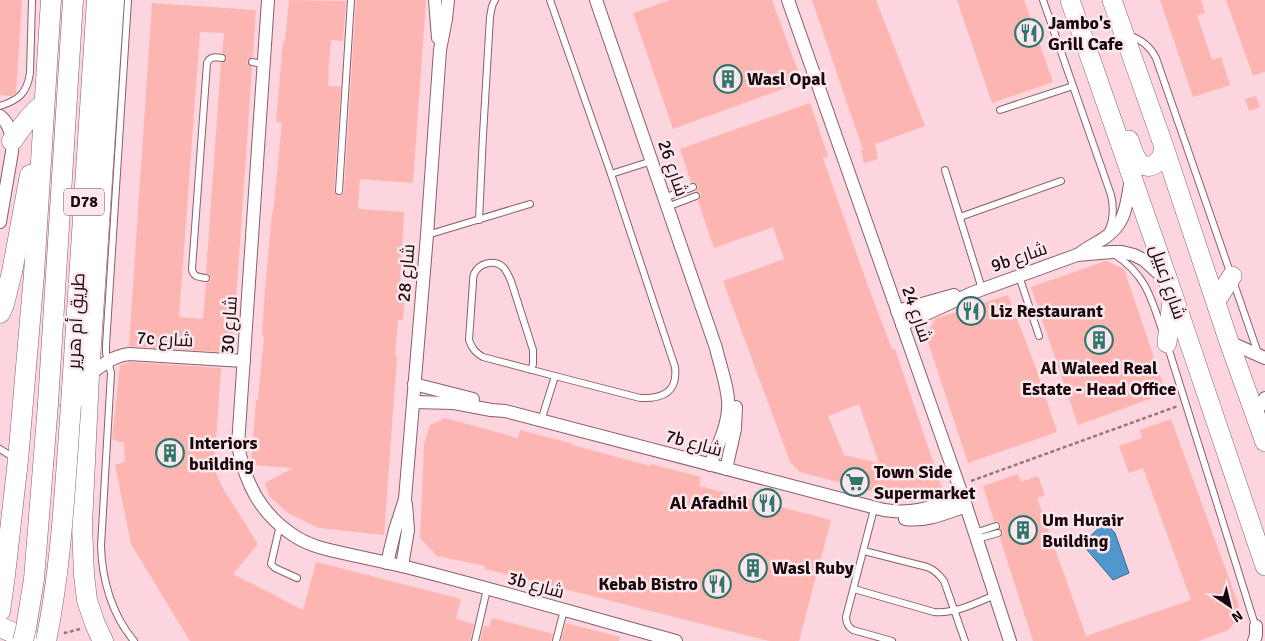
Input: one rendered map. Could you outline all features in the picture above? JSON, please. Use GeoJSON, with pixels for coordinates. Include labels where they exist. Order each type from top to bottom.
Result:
{"type":"FeatureCollection","features":[{"type":"Feature","properties":{"kind":"main road","name":"طريق أم هرير"},"geometry":{"type":"LineString","coordinates":[[23,641],[34,579],[48,404],[73,0]]}},
{"type":"Feature","properties":{"kind":"main road","name":"طريق أم هرير"},"geometry":{"type":"LineString","coordinates":[[46,641],[62,530],[97,0]]}},
{"type":"Feature","properties":{"kind":"main road"},"geometry":{"type":"LineString","coordinates":[[103,641],[87,600],[82,525],[114,0]]}},
{"type":"Feature","properties":{"kind":"main road","name":"شارع زعبيل"},"geometry":{"type":"LineString","coordinates":[[1070,0],[1265,566]]}},
{"type":"Feature","properties":{"kind":"main road"},"geometry":{"type":"LineString","coordinates":[[0,611],[5,575],[6,523],[18,460],[37,237],[49,4]]}},
{"type":"Feature","properties":{"kind":"main road"},"geometry":{"type":"LineString","coordinates":[[1117,4],[1122,32],[1164,147],[1229,342],[1260,406],[1265,442]]}},
{"type":"Feature","properties":{"kind":"main road"},"geometry":{"type":"LineString","coordinates":[[1094,67],[1103,73],[1109,82],[1132,149],[1140,163],[1147,166],[1155,165],[1161,160],[1164,147]]}},
{"type":"Feature","properties":{"kind":"main road"},"geometry":{"type":"LineString","coordinates":[[12,141],[27,119],[44,104]]}},
{"type":"Feature","properties":{"kind":"main road"},"geometry":{"type":"LineString","coordinates":[[0,313],[12,272],[32,164],[42,140]]}},
{"type":"Feature","properties":{"kind":"main road"},"geometry":{"type":"LineString","coordinates":[[1216,301],[1232,276]]}},
{"type":"Feature","properties":{"kind":"main road"},"geometry":{"type":"LineString","coordinates":[[1167,343],[1171,289]]}},
{"type":"Feature","properties":{"kind":"main road"},"geometry":{"type":"LineString","coordinates":[[0,627],[32,641]]}},
{"type":"Feature","properties":{"kind":"street","name":"شارع 30"},"geometry":{"type":"LineString","coordinates":[[268,0],[258,63],[246,282],[244,361],[238,445],[241,462],[255,497],[266,512],[294,536],[311,545],[387,563]]}},
{"type":"Feature","properties":{"kind":"street","name":"شارع 28"},"geometry":{"type":"LineString","coordinates":[[436,0],[440,50]]}},
{"type":"Feature","properties":{"kind":"street","name":"شارع 28"},"geometry":{"type":"LineString","coordinates":[[387,563],[405,499],[440,50],[448,0]]}},
{"type":"Feature","properties":{"kind":"street","name":"شارع 26"},"geometry":{"type":"LineString","coordinates":[[596,0],[716,348],[727,392],[729,408],[726,424],[710,465]]}},
{"type":"Feature","properties":{"kind":"street","name":"شارع 24"},"geometry":{"type":"LineString","coordinates":[[788,0],[976,536],[1010,641]]}},
{"type":"Feature","properties":{"kind":"street"},"geometry":{"type":"LineString","coordinates":[[0,116],[5,120],[10,130],[12,141],[12,152],[0,222]]}},
{"type":"Feature","properties":{"kind":"street","name":"9b شارع"},"geometry":{"type":"LineString","coordinates":[[902,325],[977,291],[1077,255],[1101,240],[1113,232],[1123,217],[1131,176]]}},
{"type":"Feature","properties":{"kind":"street","name":"9b شارع"},"geometry":{"type":"LineString","coordinates":[[1077,255],[1112,252],[1134,255],[1154,268],[1171,289]]}},
{"type":"Feature","properties":{"kind":"street","name":"9b شارع"},"geometry":{"type":"LineString","coordinates":[[897,311],[944,297],[977,291]]}},
{"type":"Feature","properties":{"kind":"street"},"geometry":{"type":"LineString","coordinates":[[1229,342],[1262,357]]}},
{"type":"Feature","properties":{"kind":"street","name":"شارع 26"},"geometry":{"type":"LineString","coordinates":[[716,348],[729,374],[736,405],[734,429],[726,469]]}},
{"type":"Feature","properties":{"kind":"street","name":"7c شارع"},"geometry":{"type":"LineString","coordinates":[[90,375],[108,361],[129,354],[244,361]]}},
{"type":"Feature","properties":{"kind":"street","name":"7b شارع"},"geometry":{"type":"LineString","coordinates":[[414,384],[486,403],[505,411],[541,421],[874,509],[911,512],[927,509],[962,496]]}},
{"type":"Feature","properties":{"kind":"street","name":"7b شارع"},"geometry":{"type":"LineString","coordinates":[[413,402],[454,403],[505,411]]}},
{"type":"Feature","properties":{"kind":"street","name":"شارع 28"},"geometry":{"type":"LineString","coordinates":[[402,566],[408,530],[405,499]]}},
{"type":"Feature","properties":{"kind":"street","name":"3b شارع"},"geometry":{"type":"LineString","coordinates":[[387,563],[673,641]]}},
{"type":"Feature","properties":{"kind":"street"},"geometry":{"type":"LineString","coordinates":[[1254,641],[1256,626]]}},
{"type":"Feature","properties":{"kind":"lane"},"geometry":{"type":"LineString","coordinates":[[0,106],[18,98],[25,91],[29,82],[32,0]]}},
{"type":"Feature","properties":{"kind":"lane"},"geometry":{"type":"LineString","coordinates":[[128,0],[106,345],[111,373],[102,559],[107,589],[112,604],[134,641]]}},
{"type":"Feature","properties":{"kind":"lane"},"geometry":{"type":"LineString","coordinates":[[339,191],[351,0]]}},
{"type":"Feature","properties":{"kind":"lane"},"geometry":{"type":"LineString","coordinates":[[479,220],[482,135],[490,17],[495,0]]}},
{"type":"Feature","properties":{"kind":"lane"},"geometry":{"type":"LineString","coordinates":[[531,370],[533,350],[511,282],[502,266],[495,263],[487,263],[475,273],[469,333],[472,347],[483,357],[531,370],[640,398],[662,396],[674,383],[676,375],[675,366],[611,174],[550,0]]}},
{"type":"Feature","properties":{"kind":"lane"},"geometry":{"type":"LineString","coordinates":[[1043,0],[1111,195],[1113,215],[1107,233],[1101,240]]}},
{"type":"Feature","properties":{"kind":"lane"},"geometry":{"type":"LineString","coordinates":[[1122,32],[1137,38],[1148,46],[1156,58],[1262,357]]}},
{"type":"Feature","properties":{"kind":"lane"},"geometry":{"type":"LineString","coordinates":[[206,278],[196,277],[192,273],[193,249],[208,63],[209,59],[213,57],[222,58]]}},
{"type":"Feature","properties":{"kind":"lane"},"geometry":{"type":"LineString","coordinates":[[1000,110],[1072,86]]}},
{"type":"Feature","properties":{"kind":"lane"},"geometry":{"type":"LineString","coordinates":[[611,174],[652,161]]}},
{"type":"Feature","properties":{"kind":"lane"},"geometry":{"type":"LineString","coordinates":[[945,170],[960,217],[977,291]]}},
{"type":"Feature","properties":{"kind":"lane"},"geometry":{"type":"LineString","coordinates":[[960,217],[1061,181]]}},
{"type":"Feature","properties":{"kind":"lane"},"geometry":{"type":"LineString","coordinates":[[666,202],[693,187]]}},
{"type":"Feature","properties":{"kind":"lane"},"geometry":{"type":"LineString","coordinates":[[666,202],[696,196]]}},
{"type":"Feature","properties":{"kind":"lane"},"geometry":{"type":"LineString","coordinates":[[426,235],[530,204]]}},
{"type":"Feature","properties":{"kind":"lane"},"geometry":{"type":"LineString","coordinates":[[1112,252],[1126,261],[1135,271],[1152,299],[1260,641]]}},
{"type":"Feature","properties":{"kind":"lane"},"geometry":{"type":"LineString","coordinates":[[1019,276],[1039,336]]}},
{"type":"Feature","properties":{"kind":"lane"},"geometry":{"type":"LineString","coordinates":[[541,421],[555,376]]}},
{"type":"Feature","properties":{"kind":"lane"},"geometry":{"type":"LineString","coordinates":[[0,449],[18,460]]}},
{"type":"Feature","properties":{"kind":"lane"},"geometry":{"type":"LineString","coordinates":[[874,509],[846,621],[853,630],[892,641]]}},
{"type":"Feature","properties":{"kind":"lane"},"geometry":{"type":"LineString","coordinates":[[280,525],[270,564],[274,568],[297,578]]}},
{"type":"Feature","properties":{"kind":"lane"},"geometry":{"type":"LineString","coordinates":[[976,536],[997,530]]}},
{"type":"Feature","properties":{"kind":"lane"},"geometry":{"type":"LineString","coordinates":[[864,551],[927,566],[940,574],[965,641]]}},
{"type":"Feature","properties":{"kind":"lane"},"geometry":{"type":"LineString","coordinates":[[475,641],[487,589]]}},
{"type":"Feature","properties":{"kind":"lane"},"geometry":{"type":"LineString","coordinates":[[854,589],[934,612],[954,611],[996,595]]}},
{"type":"Feature","properties":{"kind":"lane"},"geometry":{"type":"LineString","coordinates":[[556,641],[564,610]]}},
{"type":"Feature","properties":{"kind":"path"},"geometry":{"type":"LineString","coordinates":[[962,496],[1186,403]]}},
{"type":"Feature","properties":{"kind":"water"},"geometry":{"type":"Polygon","coordinates":[[[1105,522],[1115,533],[1129,573],[1113,580],[1082,544],[1105,522]]]}},
{"type":"Feature","properties":{"kind":"building"},"geometry":{"type":"Polygon","coordinates":[[[0,0],[22,0],[16,93],[11,96],[0,95],[0,0]]]}},
{"type":"Feature","properties":{"kind":"building"},"geometry":{"type":"Polygon","coordinates":[[[289,0],[346,1],[343,41],[331,40],[328,75],[328,86],[341,87],[334,191],[339,196],[344,191],[356,1],[426,0],[413,183],[360,179],[358,209],[404,212],[400,288],[405,289],[403,320],[398,320],[384,535],[319,528],[288,513],[269,496],[265,483],[293,468],[251,465],[256,400],[258,400],[264,336],[262,336],[265,289],[282,123],[276,122],[283,41],[285,41],[289,0]]]}},
{"type":"Feature","properties":{"kind":"building"},"geometry":{"type":"Polygon","coordinates":[[[670,0],[772,0],[802,82],[673,129],[633,13],[670,0]]]}},
{"type":"Feature","properties":{"kind":"building"},"geometry":{"type":"Polygon","coordinates":[[[812,0],[876,0],[925,126],[875,144],[878,159],[864,163],[861,150],[863,150],[812,0]]]}},
{"type":"Feature","properties":{"kind":"building"},"geometry":{"type":"Polygon","coordinates":[[[957,0],[1024,0],[1053,82],[992,103],[957,0]]]}},
{"type":"Feature","properties":{"kind":"building"},"geometry":{"type":"Polygon","coordinates":[[[1160,0],[1201,0],[1205,13],[1197,15],[1212,60],[1221,57],[1230,85],[1193,97],[1160,0]]]}},
{"type":"Feature","properties":{"kind":"building"},"geometry":{"type":"Polygon","coordinates":[[[1226,0],[1265,0],[1265,72],[1253,76],[1226,0]]]}},
{"type":"Feature","properties":{"kind":"building"},"geometry":{"type":"Polygon","coordinates":[[[152,3],[256,10],[253,57],[249,58],[247,62],[252,67],[233,345],[223,344],[222,352],[129,346],[152,3]],[[200,32],[179,317],[203,319],[206,283],[211,278],[206,273],[221,63],[226,61],[227,58],[222,53],[224,33],[200,32]]]}},
{"type":"Feature","properties":{"kind":"building"},"geometry":{"type":"Polygon","coordinates":[[[1256,96],[1260,107],[1249,111],[1245,99],[1256,96]]]}},
{"type":"Feature","properties":{"kind":"building"},"geometry":{"type":"Polygon","coordinates":[[[810,103],[828,156],[823,158],[865,278],[892,349],[895,349],[942,488],[912,502],[800,472],[790,462],[723,281],[784,259],[773,227],[714,248],[698,201],[701,196],[700,192],[696,191],[698,186],[696,183],[691,182],[680,149],[810,103]],[[859,404],[828,416],[844,455],[879,463],[859,404]]]}},
{"type":"Feature","properties":{"kind":"building","name":"Al Waleed Real Estate - Head Office"},"geometry":{"type":"Polygon","coordinates":[[[1106,261],[1124,269],[1166,393],[1078,425],[1031,287],[1106,261]]]}},
{"type":"Feature","properties":{"kind":"building"},"geometry":{"type":"Polygon","coordinates":[[[1008,295],[1036,368],[1057,432],[968,463],[926,336],[935,319],[1008,295]]]}},
{"type":"Feature","properties":{"kind":"building"},"geometry":{"type":"Polygon","coordinates":[[[130,362],[221,368],[214,468],[222,487],[258,544],[233,574],[303,610],[316,562],[461,599],[456,619],[474,624],[470,641],[190,641],[131,544],[115,465],[125,462],[124,443],[112,439],[120,365],[130,362]]]}},
{"type":"Feature","properties":{"kind":"building"},"geometry":{"type":"Polygon","coordinates":[[[445,418],[518,438],[520,430],[650,466],[651,464],[701,477],[699,486],[831,520],[799,641],[769,641],[485,569],[485,566],[437,556],[420,538],[424,445],[430,425],[445,418]]]}},
{"type":"Feature","properties":{"kind":"building","name":"Um Hurair Building"},"geometry":{"type":"Polygon","coordinates":[[[1171,419],[1239,606],[1238,619],[1228,630],[1199,641],[1033,641],[1000,538],[1003,531],[1000,529],[1001,525],[999,522],[994,521],[983,486],[1018,474],[1021,482],[1038,476],[1045,495],[1037,498],[1086,636],[1191,600],[1143,468],[1129,473],[1119,446],[1142,438],[1140,430],[1171,419]]]}},
{"type":"Feature","properties":{"kind":"building"},"geometry":{"type":"Polygon","coordinates":[[[492,618],[553,634],[551,641],[480,641],[484,626],[489,627],[492,618]]]}},
{"type":"Feature","properties":{"kind":"building"},"geometry":{"type":"Polygon","coordinates":[[[566,623],[620,637],[619,641],[561,641],[566,623]]]}},
{"type":"Feature","properties":{"kind":"place","name":"Jambo's Grill Cafe"},"geometry":{"type":"Point","coordinates":[1029,33]}},
{"type":"Feature","properties":{"kind":"place","name":"Wasl Opal"},"geometry":{"type":"Point","coordinates":[728,79]}},
{"type":"Feature","properties":{"kind":"place","name":"Liz Restaurant"},"geometry":{"type":"Point","coordinates":[971,311]}},
{"type":"Feature","properties":{"kind":"place","name":"Al Waleed Real Estate - Head Office"},"geometry":{"type":"Point","coordinates":[1099,340]}},
{"type":"Feature","properties":{"kind":"place","name":"Interiors building"},"geometry":{"type":"Point","coordinates":[170,453]}},
{"type":"Feature","properties":{"kind":"place","name":"Town Side Supermarket"},"geometry":{"type":"Point","coordinates":[855,482]}},
{"type":"Feature","properties":{"kind":"place","name":"Al Afadhil"},"geometry":{"type":"Point","coordinates":[767,503]}},
{"type":"Feature","properties":{"kind":"place","name":"Um Hurair Building"},"geometry":{"type":"Point","coordinates":[1023,530]}},
{"type":"Feature","properties":{"kind":"place","name":"Wasl Ruby"},"geometry":{"type":"Point","coordinates":[753,568]}},
{"type":"Feature","properties":{"kind":"place","name":"Kebab Bistro"},"geometry":{"type":"Point","coordinates":[717,584]}}]}
